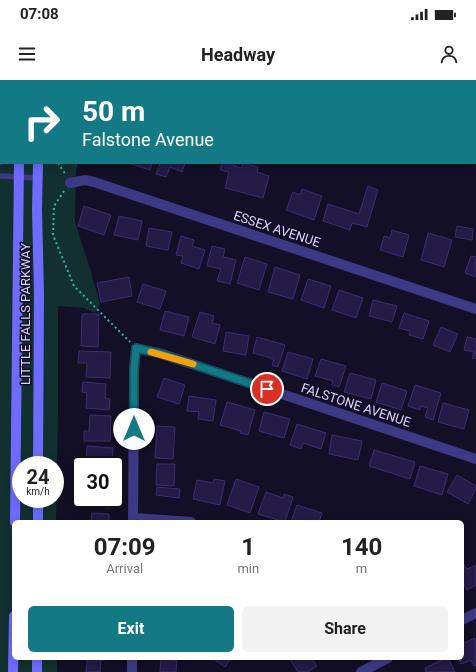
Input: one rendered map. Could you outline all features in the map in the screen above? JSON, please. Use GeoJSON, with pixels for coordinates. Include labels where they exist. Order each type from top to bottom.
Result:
{"type":"FeatureCollection","features":[{"type":"Feature","properties":{"kind":"main road","name":"LITTLE FALLS PARKWAY"},"geometry":{"type":"LineString","coordinates":[[15,520],[19,164]]}},
{"type":"Feature","properties":{"kind":"main road","name":"LITTLE FALLS PARKWAY"},"geometry":{"type":"LineString","coordinates":[[38,164],[38,456]]}},
{"type":"Feature","properties":{"kind":"main road"},"geometry":{"type":"LineString","coordinates":[[38,508],[38,520]]}},
{"type":"Feature","properties":{"kind":"main road"},"geometry":{"type":"LineString","coordinates":[[13,660],[13,672]]}},
{"type":"Feature","properties":{"kind":"main road"},"geometry":{"type":"LineString","coordinates":[[37,660],[37,672]]}},
{"type":"Feature","properties":{"kind":"street","name":"ESSEX AVENUE"},"geometry":{"type":"LineString","coordinates":[[70,183],[85,180],[94,182],[476,309]]}},
{"type":"Feature","properties":{"kind":"street","name":"FALSTONE AVENUE"},"geometry":{"type":"LineString","coordinates":[[136,348],[170,357],[476,459]]}},
{"type":"Feature","properties":{"kind":"street"},"geometry":{"type":"LineString","coordinates":[[136,348],[134,370],[134,520],[175,520]]}},
{"type":"Feature","properties":{"kind":"street"},"geometry":{"type":"LineString","coordinates":[[464,619],[476,613]]}},
{"type":"Feature","properties":{"kind":"street"},"geometry":{"type":"LineString","coordinates":[[132,660],[132,672]]}},
{"type":"Feature","properties":{"kind":"street"},"geometry":{"type":"LineString","coordinates":[[361,672],[384,660]]}},
{"type":"Feature","properties":{"kind":"lane"},"geometry":{"type":"LineString","coordinates":[[0,176],[38,178]]}},
{"type":"Feature","properties":{"kind":"path"},"geometry":{"type":"LineString","coordinates":[[59,164],[64,170],[70,183],[54,206],[53,235],[74,286],[136,348]]}},
{"type":"Feature","properties":{"kind":"green space"},"geometry":{"type":"Polygon","coordinates":[[[0,164],[78,164],[76,171],[75,222],[100,304],[95,313],[84,308],[58,306],[57,456],[12,456],[12,508],[56,508],[56,520],[12,520],[12,660],[57,660],[57,672],[0,672],[0,164]]]}},
{"type":"Feature","properties":{"kind":"building"},"geometry":{"type":"Polygon","coordinates":[[[131,164],[152,164],[150,170],[131,164]]]}},
{"type":"Feature","properties":{"kind":"building"},"geometry":{"type":"Polygon","coordinates":[[[160,164],[185,164],[182,172],[170,167],[166,177],[156,174],[160,164]]]}},
{"type":"Feature","properties":{"kind":"building"},"geometry":{"type":"Polygon","coordinates":[[[222,164],[234,164],[234,166],[242,168],[243,164],[258,167],[257,172],[269,176],[263,198],[225,188],[229,172],[220,170],[222,164]]]}},
{"type":"Feature","properties":{"kind":"building"},"geometry":{"type":"Polygon","coordinates":[[[368,186],[378,190],[367,227],[352,223],[350,230],[323,221],[328,204],[359,214],[368,186]]]}},
{"type":"Feature","properties":{"kind":"building"},"geometry":{"type":"Polygon","coordinates":[[[302,189],[322,196],[314,220],[286,210],[293,192],[300,195],[302,189]]]}},
{"type":"Feature","properties":{"kind":"building"},"geometry":{"type":"Polygon","coordinates":[[[84,206],[111,215],[104,235],[78,226],[84,206]]]}},
{"type":"Feature","properties":{"kind":"building"},"geometry":{"type":"Polygon","coordinates":[[[119,216],[142,221],[138,240],[114,235],[119,216]]]}},
{"type":"Feature","properties":{"kind":"building"},"geometry":{"type":"Polygon","coordinates":[[[457,226],[473,229],[472,240],[455,237],[457,226]]]}},
{"type":"Feature","properties":{"kind":"building"},"geometry":{"type":"Polygon","coordinates":[[[149,228],[172,232],[168,250],[146,246],[149,228]]]}},
{"type":"Feature","properties":{"kind":"building"},"geometry":{"type":"Polygon","coordinates":[[[392,230],[409,235],[403,257],[380,250],[384,236],[390,238],[392,230]]]}},
{"type":"Feature","properties":{"kind":"building"},"geometry":{"type":"Polygon","coordinates":[[[428,233],[452,240],[444,267],[421,260],[428,233]]]}},
{"type":"Feature","properties":{"kind":"building"},"geometry":{"type":"Polygon","coordinates":[[[181,236],[194,240],[192,246],[205,250],[199,269],[181,263],[183,256],[176,255],[181,236]]]}},
{"type":"Feature","properties":{"kind":"building"},"geometry":{"type":"Polygon","coordinates":[[[212,246],[225,249],[223,257],[236,260],[230,284],[217,281],[221,269],[207,266],[212,246]]]}},
{"type":"Feature","properties":{"kind":"building"},"geometry":{"type":"Polygon","coordinates":[[[471,256],[476,257],[476,277],[465,273],[471,256]]]}},
{"type":"Feature","properties":{"kind":"building"},"geometry":{"type":"Polygon","coordinates":[[[245,257],[267,264],[259,290],[237,283],[245,257]]]}},
{"type":"Feature","properties":{"kind":"building"},"geometry":{"type":"Polygon","coordinates":[[[275,267],[300,275],[293,299],[268,292],[275,267]]]}},
{"type":"Feature","properties":{"kind":"building"},"geometry":{"type":"Polygon","coordinates":[[[129,277],[132,296],[101,302],[97,283],[129,277]]]}},
{"type":"Feature","properties":{"kind":"building"},"geometry":{"type":"Polygon","coordinates":[[[308,279],[331,286],[324,308],[301,300],[308,279]]]}},
{"type":"Feature","properties":{"kind":"building"},"geometry":{"type":"Polygon","coordinates":[[[143,284],[166,291],[160,309],[137,302],[143,284]]]}},
{"type":"Feature","properties":{"kind":"building"},"geometry":{"type":"Polygon","coordinates":[[[339,290],[363,298],[356,318],[332,310],[339,290]]]}},
{"type":"Feature","properties":{"kind":"building"},"geometry":{"type":"Polygon","coordinates":[[[373,300],[397,306],[392,322],[369,316],[373,300]]]}},
{"type":"Feature","properties":{"kind":"building"},"geometry":{"type":"Polygon","coordinates":[[[165,311],[189,317],[184,336],[160,330],[165,311]]]}},
{"type":"Feature","properties":{"kind":"building"},"geometry":{"type":"Polygon","coordinates":[[[200,312],[214,316],[212,323],[220,325],[215,344],[192,337],[200,312]]]}},
{"type":"Feature","properties":{"kind":"building"},"geometry":{"type":"Polygon","coordinates":[[[404,313],[429,321],[423,339],[409,335],[410,331],[399,328],[404,313]]]}},
{"type":"Feature","properties":{"kind":"building"},"geometry":{"type":"Polygon","coordinates":[[[82,314],[99,314],[98,347],[81,346],[82,314]]]}},
{"type":"Feature","properties":{"kind":"building"},"geometry":{"type":"Polygon","coordinates":[[[441,327],[458,334],[450,352],[433,345],[441,327]]]}},
{"type":"Feature","properties":{"kind":"building"},"geometry":{"type":"Polygon","coordinates":[[[226,332],[249,336],[246,355],[223,351],[226,332]]]}},
{"type":"Feature","properties":{"kind":"building"},"geometry":{"type":"Polygon","coordinates":[[[257,337],[285,345],[278,367],[272,365],[274,359],[253,353],[257,337]]]}},
{"type":"Feature","properties":{"kind":"building"},"geometry":{"type":"Polygon","coordinates":[[[467,337],[476,339],[476,359],[472,358],[474,352],[464,350],[467,337]]]}},
{"type":"Feature","properties":{"kind":"building"},"geometry":{"type":"Polygon","coordinates":[[[79,351],[111,352],[110,378],[86,377],[87,363],[78,363],[79,351]]]}},
{"type":"Feature","properties":{"kind":"building"},"geometry":{"type":"Polygon","coordinates":[[[288,352],[313,359],[307,379],[282,371],[288,352]]]}},
{"type":"Feature","properties":{"kind":"building"},"geometry":{"type":"Polygon","coordinates":[[[321,359],[346,366],[339,387],[332,385],[333,381],[315,376],[321,359]]]}},
{"type":"Feature","properties":{"kind":"building"},"geometry":{"type":"Polygon","coordinates":[[[350,373],[376,380],[371,399],[344,392],[350,373]]]}},
{"type":"Feature","properties":{"kind":"building"},"geometry":{"type":"Polygon","coordinates":[[[164,378],[185,385],[179,404],[157,397],[164,378]]]}},
{"type":"Feature","properties":{"kind":"building"},"geometry":{"type":"Polygon","coordinates":[[[83,382],[106,384],[105,398],[110,399],[109,410],[86,408],[87,393],[82,392],[83,382]]]}},
{"type":"Feature","properties":{"kind":"building"},"geometry":{"type":"Polygon","coordinates":[[[382,383],[407,391],[401,410],[376,402],[382,383]]]}},
{"type":"Feature","properties":{"kind":"building"},"geometry":{"type":"Polygon","coordinates":[[[415,385],[441,393],[433,420],[425,417],[428,408],[421,406],[420,410],[408,406],[415,385]]]}},
{"type":"Feature","properties":{"kind":"building"},"geometry":{"type":"Polygon","coordinates":[[[189,396],[216,400],[213,421],[198,419],[199,412],[187,411],[189,396]]]}},
{"type":"Feature","properties":{"kind":"building"},"geometry":{"type":"Polygon","coordinates":[[[227,402],[255,410],[248,435],[240,433],[241,431],[220,425],[227,402]]]}},
{"type":"Feature","properties":{"kind":"building"},"geometry":{"type":"Polygon","coordinates":[[[443,403],[469,410],[464,429],[438,422],[443,403]]]}},
{"type":"Feature","properties":{"kind":"building"},"geometry":{"type":"Polygon","coordinates":[[[264,412],[290,419],[284,438],[259,431],[264,412]]]}},
{"type":"Feature","properties":{"kind":"building"},"geometry":{"type":"Polygon","coordinates":[[[90,415],[111,416],[110,441],[84,441],[84,431],[89,431],[90,415]]]}},
{"type":"Feature","properties":{"kind":"building"},"geometry":{"type":"Polygon","coordinates":[[[297,424],[326,433],[321,449],[303,443],[301,449],[290,445],[297,424]]]}},
{"type":"Feature","properties":{"kind":"building"},"geometry":{"type":"Polygon","coordinates":[[[157,426],[175,427],[173,459],[155,458],[157,426]]]}},
{"type":"Feature","properties":{"kind":"building"},"geometry":{"type":"Polygon","coordinates":[[[332,435],[362,441],[358,460],[329,454],[332,435]]]}},
{"type":"Feature","properties":{"kind":"building"},"geometry":{"type":"Polygon","coordinates":[[[87,446],[113,448],[113,456],[86,456],[87,446]]]}},
{"type":"Feature","properties":{"kind":"building"},"geometry":{"type":"Polygon","coordinates":[[[374,450],[415,462],[410,479],[369,466],[374,450]]]}},
{"type":"Feature","properties":{"kind":"building"},"geometry":{"type":"Polygon","coordinates":[[[157,464],[175,464],[174,486],[156,485],[157,464]]]}},
{"type":"Feature","properties":{"kind":"building"},"geometry":{"type":"Polygon","coordinates":[[[420,466],[448,474],[442,495],[414,486],[420,466]]]}},
{"type":"Feature","properties":{"kind":"building"},"geometry":{"type":"Polygon","coordinates":[[[457,475],[476,486],[476,489],[468,504],[447,492],[457,475]]]}},
{"type":"Feature","properties":{"kind":"building"},"geometry":{"type":"Polygon","coordinates":[[[214,479],[225,481],[220,505],[193,499],[197,480],[213,483],[214,479]]]}},
{"type":"Feature","properties":{"kind":"building"},"geometry":{"type":"Polygon","coordinates":[[[236,479],[259,487],[250,513],[227,505],[236,479]]]}},
{"type":"Feature","properties":{"kind":"building"},"geometry":{"type":"Polygon","coordinates":[[[157,487],[180,489],[179,498],[156,495],[157,487]]]}},
{"type":"Feature","properties":{"kind":"building"},"geometry":{"type":"Polygon","coordinates":[[[266,492],[283,498],[284,494],[293,497],[286,520],[278,520],[258,514],[266,492]]]}},
{"type":"Feature","properties":{"kind":"building"},"geometry":{"type":"Polygon","coordinates":[[[297,505],[322,513],[320,520],[292,520],[297,505]]]}},
{"type":"Feature","properties":{"kind":"building"},"geometry":{"type":"Polygon","coordinates":[[[92,513],[109,514],[109,520],[91,520],[92,513]]]}},
{"type":"Feature","properties":{"kind":"building"},"geometry":{"type":"Polygon","coordinates":[[[464,564],[467,569],[476,565],[476,585],[467,590],[464,585],[464,564]]]}},
{"type":"Feature","properties":{"kind":"building"},"geometry":{"type":"Polygon","coordinates":[[[475,638],[476,665],[474,666],[471,660],[461,664],[460,660],[464,660],[464,643],[475,638]]]}},
{"type":"Feature","properties":{"kind":"building"},"geometry":{"type":"Polygon","coordinates":[[[87,660],[101,660],[100,672],[86,672],[87,660]]]}},
{"type":"Feature","properties":{"kind":"building"},"geometry":{"type":"Polygon","coordinates":[[[161,660],[177,660],[176,672],[160,672],[161,660]]]}},
{"type":"Feature","properties":{"kind":"building"},"geometry":{"type":"Polygon","coordinates":[[[215,660],[230,660],[225,667],[215,660]]]}},
{"type":"Feature","properties":{"kind":"building"},"geometry":{"type":"Polygon","coordinates":[[[290,660],[312,660],[317,666],[308,672],[298,672],[290,660]]]}},
{"type":"Feature","properties":{"kind":"building"},"geometry":{"type":"Polygon","coordinates":[[[442,660],[449,660],[455,672],[426,672],[425,668],[442,660]]]}},
{"type":"Feature","properties":{"kind":"slow traffic"},"geometry":{"type":"LineString","coordinates":[[151,352],[193,364]]}},
{"type":"Feature","properties":{"kind":"route"},"geometry":{"type":"LineString","coordinates":[[134,429],[134,370],[136,348],[162,354],[267,389]]}}]}
